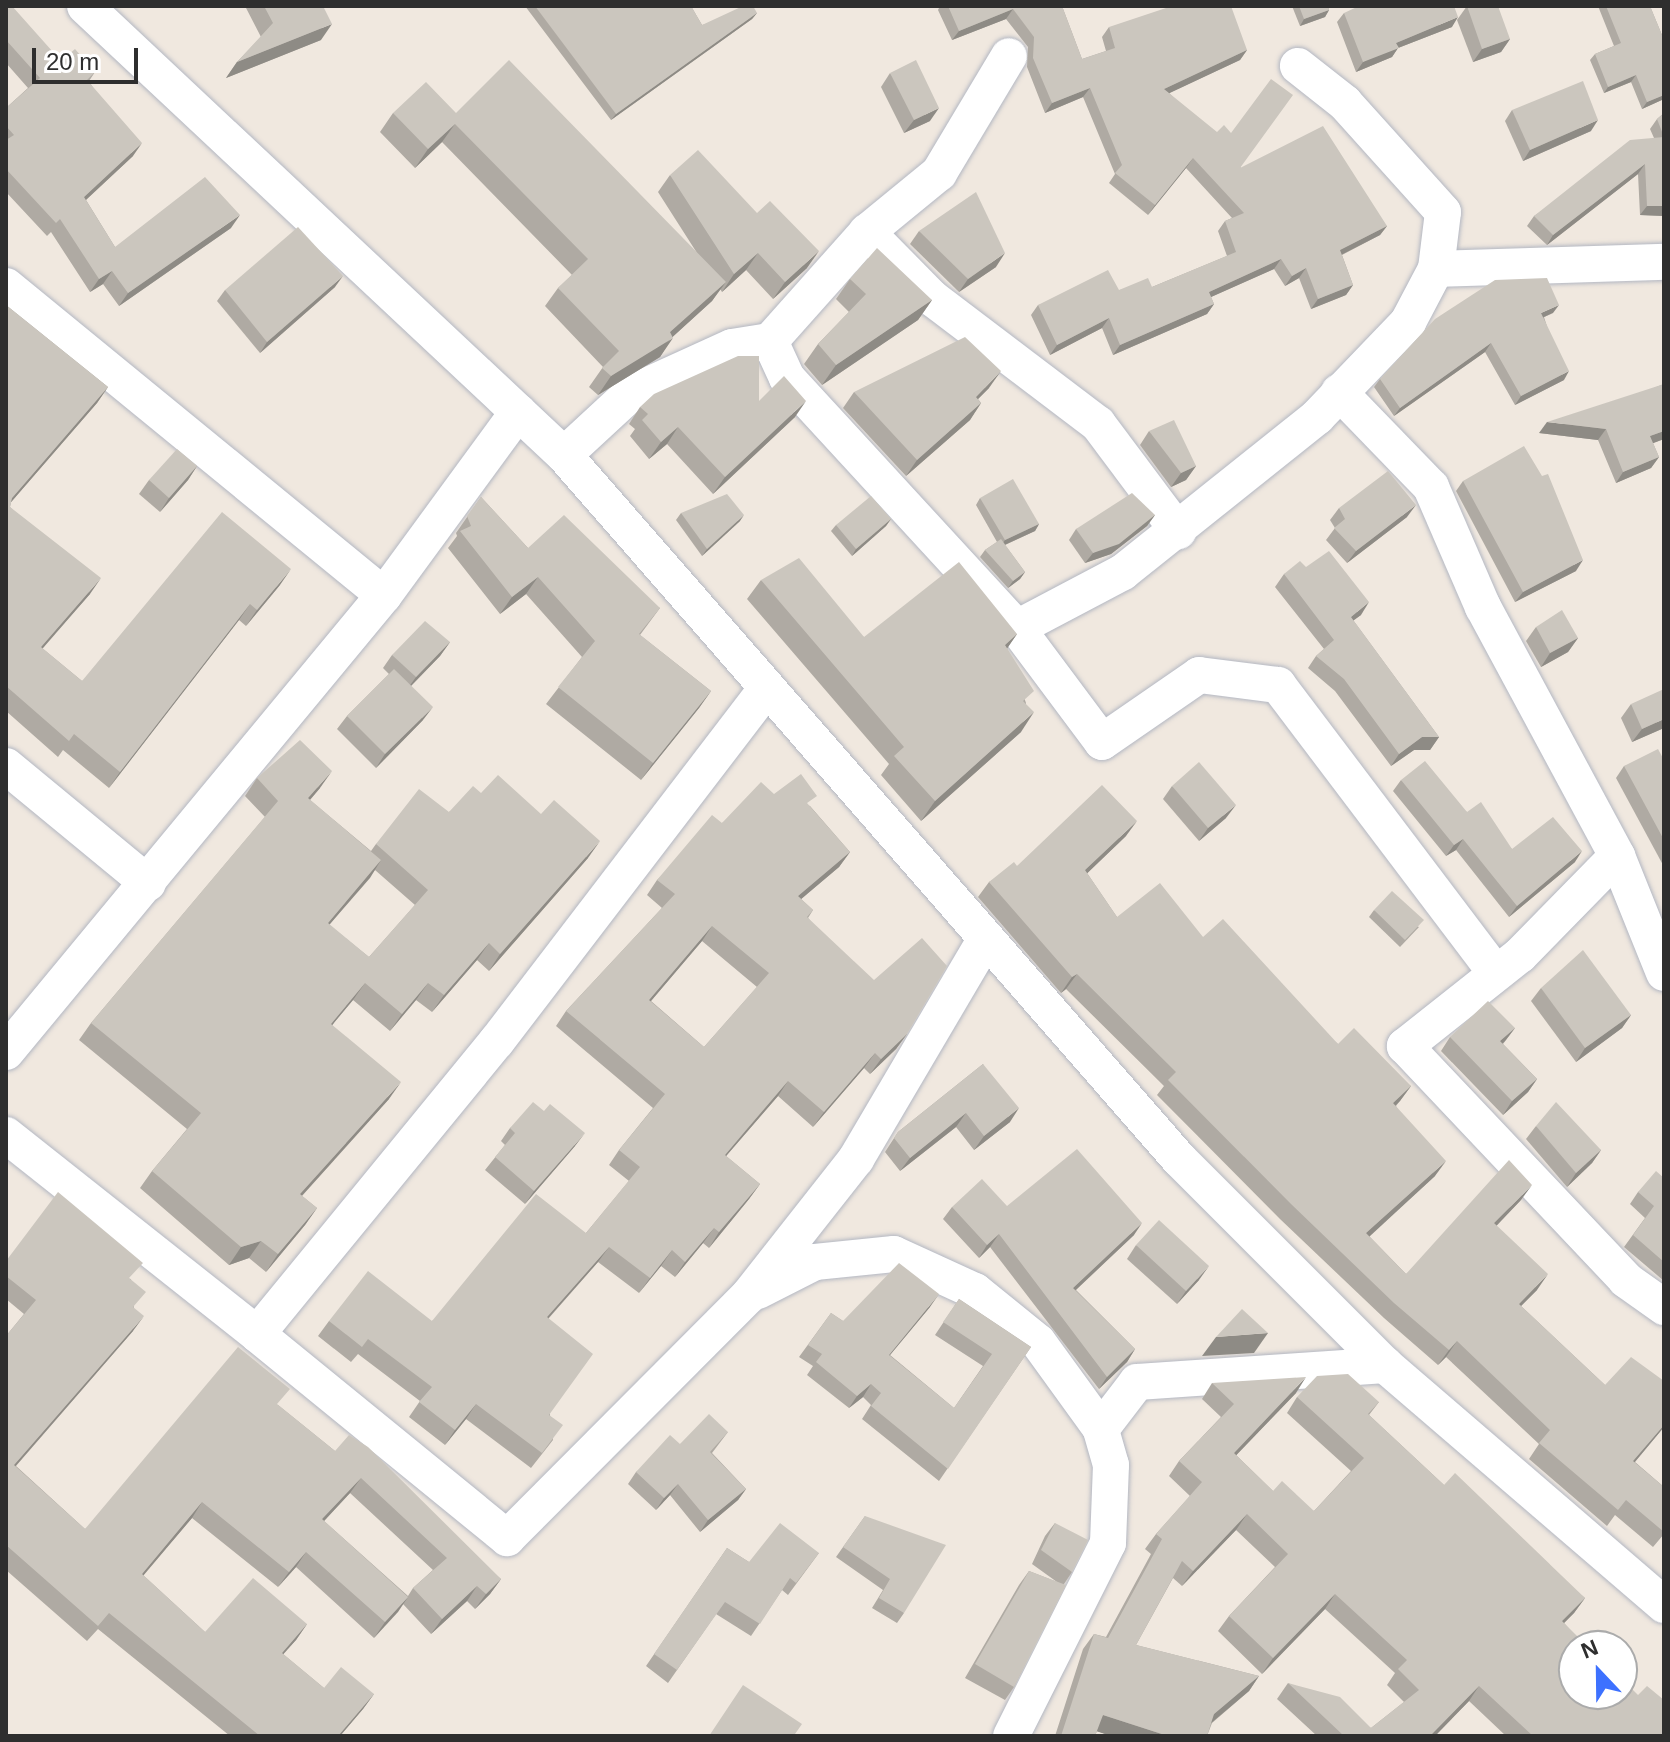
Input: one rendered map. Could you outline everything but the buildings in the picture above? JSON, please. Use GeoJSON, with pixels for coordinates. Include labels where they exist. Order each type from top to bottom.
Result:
{"type":"FeatureCollection","features":[{"type":"Feature","properties":{"kind":"street"},"geometry":{"type":"LineString","coordinates":[[85,6],[564,455],[1179,1159],[1385,1365],[1664,1605]]}},
{"type":"Feature","properties":{"kind":"street"},"geometry":{"type":"LineString","coordinates":[[564,455],[631,393],[732,347],[770,341],[867,232],[939,173],[1009,56]]}},
{"type":"Feature","properties":{"kind":"street"},"geometry":{"type":"LineString","coordinates":[[1017,628],[1123,572],[1178,531],[1339,392],[1408,322],[1436,269],[1443,212],[1345,103],[1298,66]]}},
{"type":"Feature","properties":{"kind":"street"},"geometry":{"type":"LineString","coordinates":[[867,232],[932,298],[1098,424],[1178,531]]}},
{"type":"Feature","properties":{"kind":"street"},"geometry":{"type":"LineString","coordinates":[[1436,269],[1664,262]]}},
{"type":"Feature","properties":{"kind":"street"},"geometry":{"type":"LineString","coordinates":[[6,286],[384,595]]}},
{"type":"Feature","properties":{"kind":"street"},"geometry":{"type":"LineString","coordinates":[[770,341],[787,378],[1017,628],[1102,742],[1199,675],[1278,685],[1495,972]]}},
{"type":"Feature","properties":{"kind":"street"},"geometry":{"type":"LineString","coordinates":[[1339,392],[1431,487],[1483,607],[1617,856],[1664,973]]}},
{"type":"Feature","properties":{"kind":"street"},"geometry":{"type":"LineString","coordinates":[[6,1052],[384,595],[518,412]]}},
{"type":"Feature","properties":{"kind":"street"},"geometry":{"type":"LineString","coordinates":[[257,1334],[497,1041],[767,688]]}},
{"type":"Feature","properties":{"kind":"street"},"geometry":{"type":"LineString","coordinates":[[6,766],[148,883]]}},
{"type":"Feature","properties":{"kind":"street"},"geometry":{"type":"LineString","coordinates":[[1617,856],[1495,972],[1405,1046],[1626,1280],[1664,1307]]}},
{"type":"Feature","properties":{"kind":"street"},"geometry":{"type":"LineString","coordinates":[[6,1135],[507,1538],[749,1295],[856,1159],[986,938]]}},
{"type":"Feature","properties":{"kind":"street"},"geometry":{"type":"LineString","coordinates":[[749,1295],[815,1262],[894,1254],[975,1291],[1038,1342],[1101,1429],[1111,1465],[1108,1543],[1011,1736]]}},
{"type":"Feature","properties":{"kind":"street"},"geometry":{"type":"LineString","coordinates":[[1101,1429],[1137,1382],[1385,1365]]}}]}
